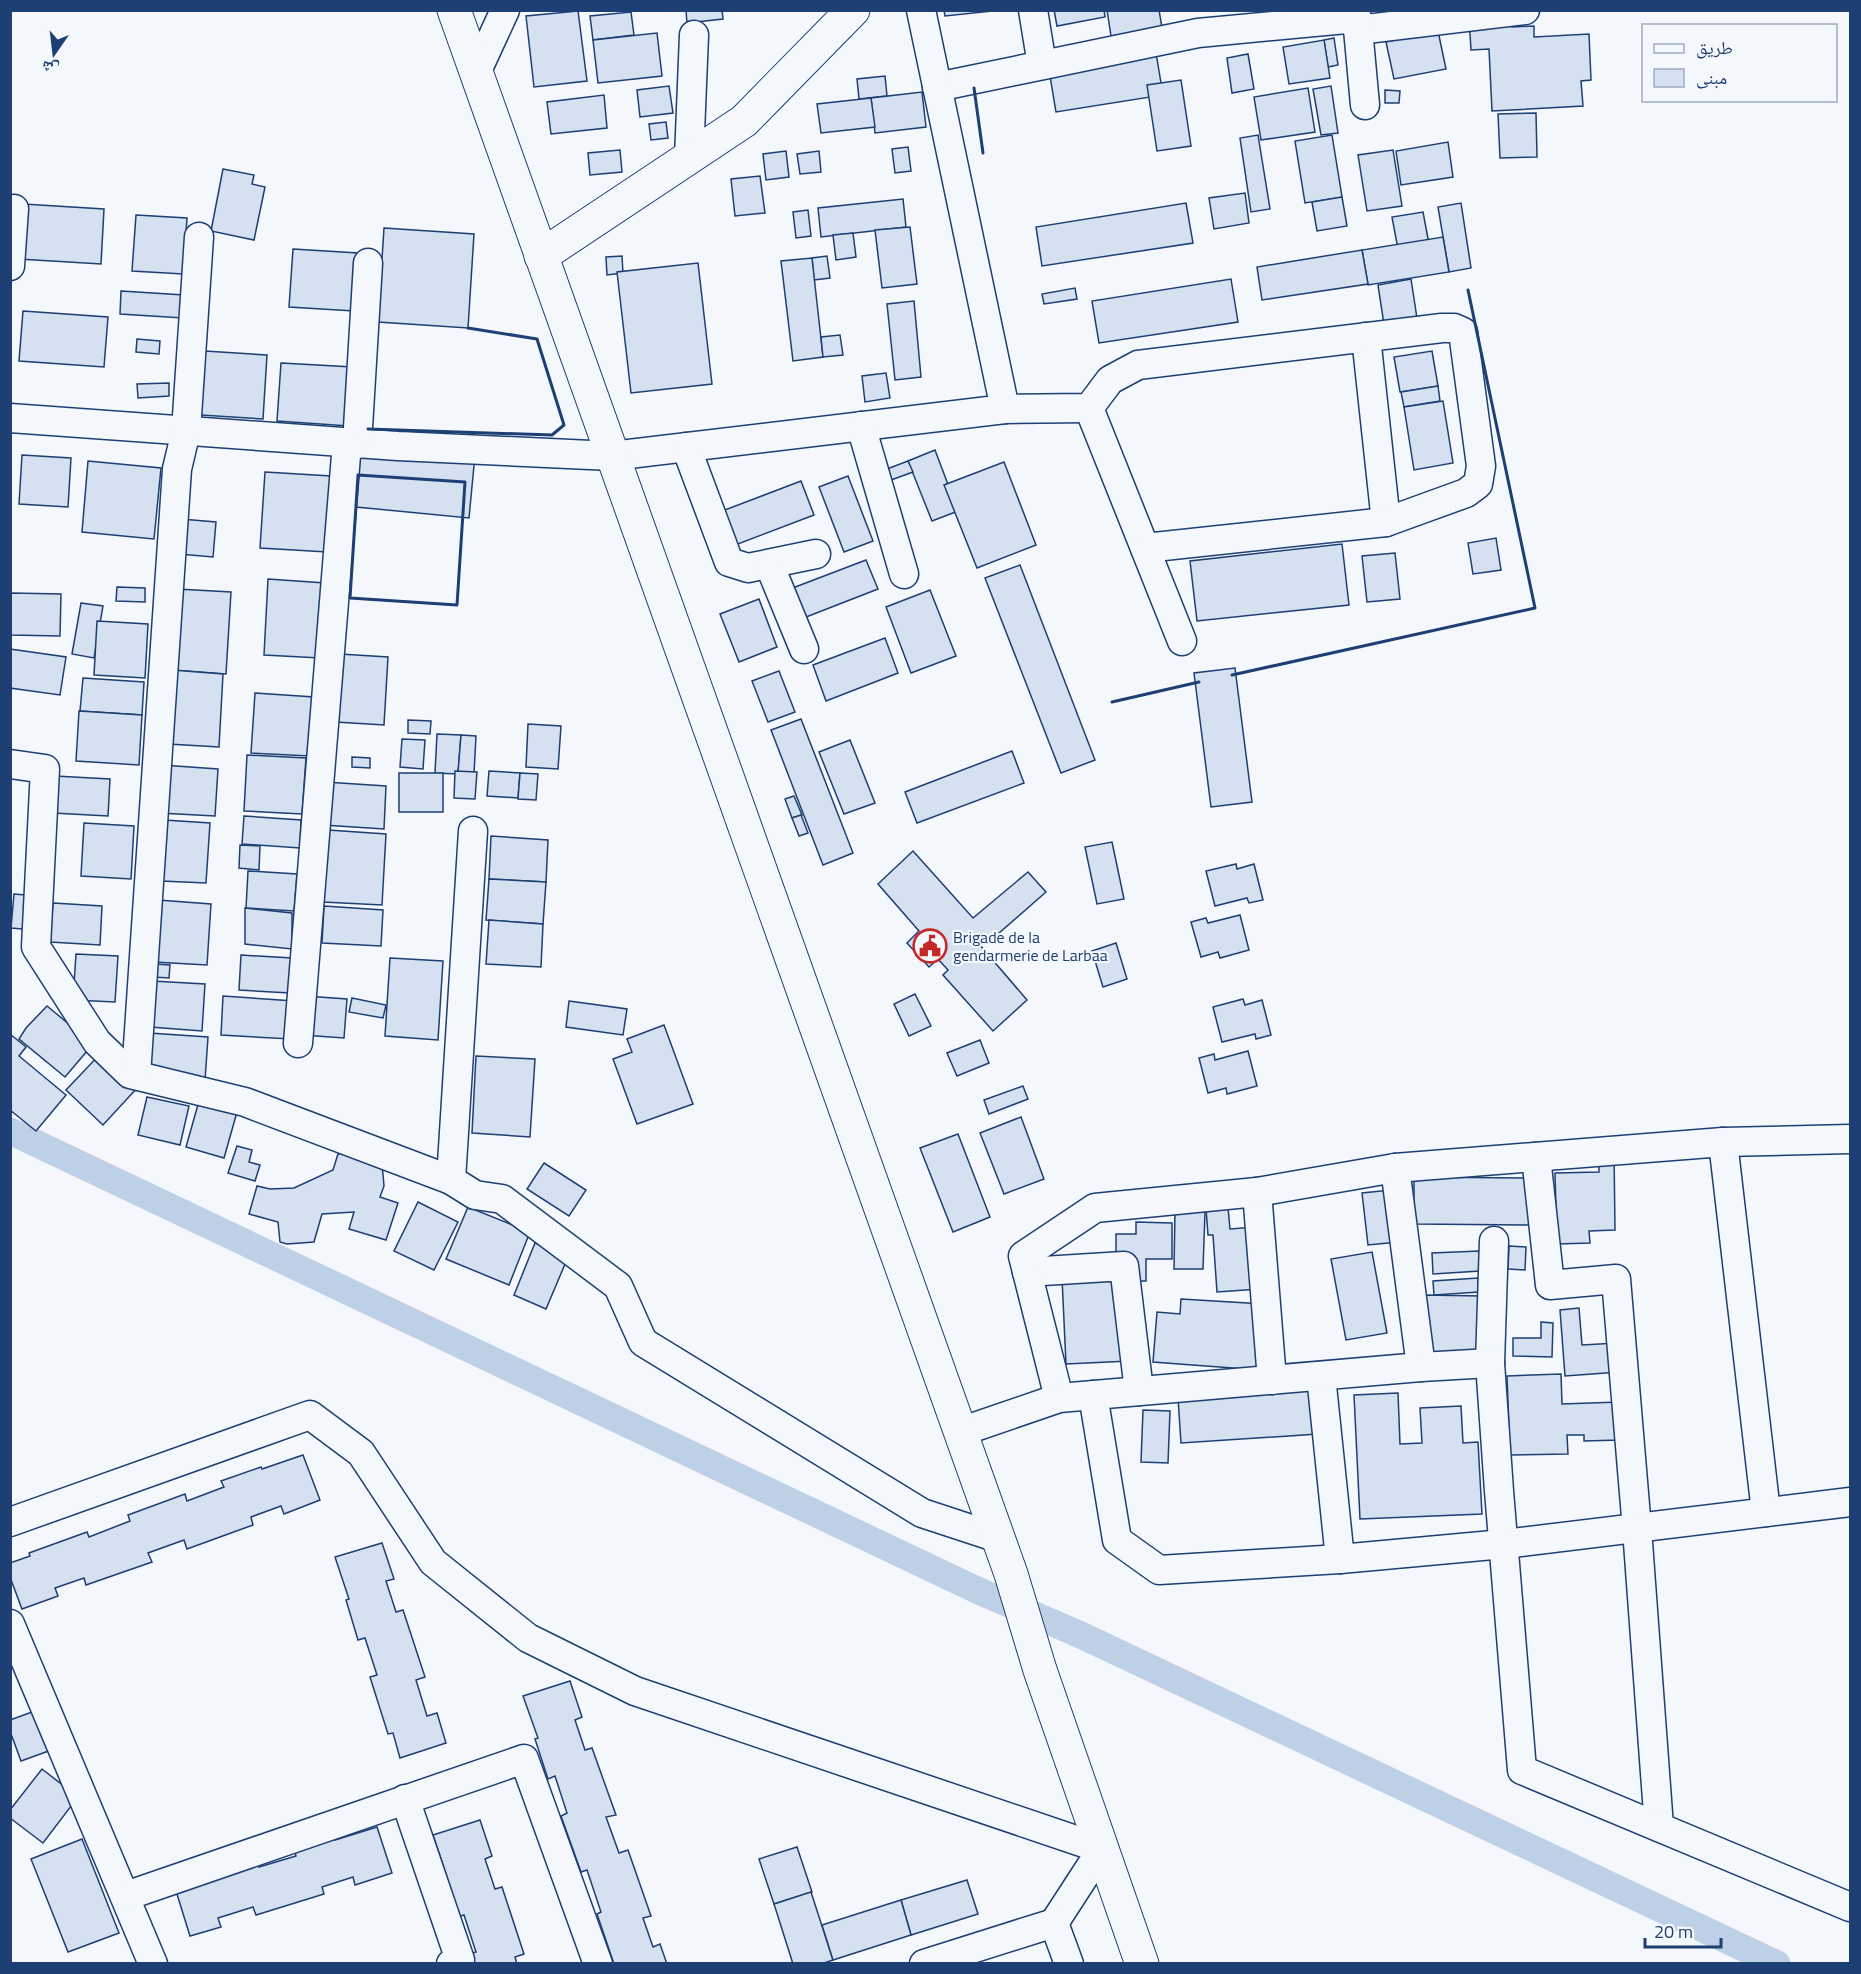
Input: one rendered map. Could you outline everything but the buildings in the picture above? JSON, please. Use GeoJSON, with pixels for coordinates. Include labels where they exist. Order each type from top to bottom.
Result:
{"type":"FeatureCollection","features":[{"type":"Feature","properties":{"kind":"main road"},"geometry":{"type":"LineString","coordinates":[[454,10],[1011,1574],[1040,1670],[1142,1964]]}},
{"type":"Feature","properties":{"kind":"main road"},"geometry":{"type":"LineString","coordinates":[[541,255],[744,121],[853,10]]}},
{"type":"Feature","properties":{"kind":"street"},"geometry":{"type":"LineString","coordinates":[[476,73],[505,10]]}},
{"type":"Feature","properties":{"kind":"street"},"geometry":{"type":"LineString","coordinates":[[921,10],[1005,409]]}},
{"type":"Feature","properties":{"kind":"street"},"geometry":{"type":"LineString","coordinates":[[1033,10],[1042,65]]}},
{"type":"Feature","properties":{"kind":"street"},"geometry":{"type":"LineString","coordinates":[[1358,30],[1525,10]]}},
{"type":"Feature","properties":{"kind":"street"},"geometry":{"type":"LineString","coordinates":[[937,87],[1042,65],[1196,22],[1357,18],[1365,105]]}},
{"type":"Feature","properties":{"kind":"street"},"geometry":{"type":"LineString","coordinates":[[689,158],[694,35]]}},
{"type":"Feature","properties":{"kind":"street"},"geometry":{"type":"LineString","coordinates":[[10,266],[14,209]]}},
{"type":"Feature","properties":{"kind":"street"},"geometry":{"type":"LineString","coordinates":[[136,1075],[177,470],[186,431],[199,237]]}},
{"type":"Feature","properties":{"kind":"street"},"geometry":{"type":"LineString","coordinates":[[298,1043],[368,263]]}},
{"type":"Feature","properties":{"kind":"street"},"geometry":{"type":"LineString","coordinates":[[1089,408],[1110,380],[1138,365],[1442,328],[1454,328],[1463,332],[1481,466],[1479,484],[1466,493],[1386,522],[1145,548]]}},
{"type":"Feature","properties":{"kind":"street"},"geometry":{"type":"LineString","coordinates":[[1366,337],[1386,522]]}},
{"type":"Feature","properties":{"kind":"street"},"geometry":{"type":"LineString","coordinates":[[10,418],[352,443],[612,456],[1005,409],[1089,408]]}},
{"type":"Feature","properties":{"kind":"street"},"geometry":{"type":"LineString","coordinates":[[1089,408],[1182,641]]}},
{"type":"Feature","properties":{"kind":"street"},"geometry":{"type":"LineString","coordinates":[[861,426],[904,574]]}},
{"type":"Feature","properties":{"kind":"street"},"geometry":{"type":"LineString","coordinates":[[686,447],[729,562],[748,568],[816,554]]}},
{"type":"Feature","properties":{"kind":"street"},"geometry":{"type":"LineString","coordinates":[[769,564],[804,649]]}},
{"type":"Feature","properties":{"kind":"street"},"geometry":{"type":"LineString","coordinates":[[10,764],[45,769],[36,947],[97,1042],[129,1074],[245,1102],[451,1180],[475,1194],[502,1199],[618,1286],[643,1342],[922,1513],[998,1539]]}},
{"type":"Feature","properties":{"kind":"street"},"geometry":{"type":"LineString","coordinates":[[451,1180],[473,831]]}},
{"type":"Feature","properties":{"kind":"street"},"geometry":{"type":"LineString","coordinates":[[1059,1398],[1023,1256],[1095,1208],[1257,1192],[1395,1168],[1723,1142],[1851,1139]]}},
{"type":"Feature","properties":{"kind":"street"},"geometry":{"type":"LineString","coordinates":[[1723,1142],[1766,1512]]}},
{"type":"Feature","properties":{"kind":"street"},"geometry":{"type":"LineString","coordinates":[[1536,1157],[1550,1285],[1616,1279],[1659,1827]]}},
{"type":"Feature","properties":{"kind":"street"},"geometry":{"type":"LineString","coordinates":[[1395,1168],[1421,1367]]}},
{"type":"Feature","properties":{"kind":"street"},"geometry":{"type":"LineString","coordinates":[[1257,1192],[1272,1380]]}},
{"type":"Feature","properties":{"kind":"street"},"geometry":{"type":"LineString","coordinates":[[1494,1241],[1490,1363],[1522,1770],[1851,1907]]}},
{"type":"Feature","properties":{"kind":"street"},"geometry":{"type":"LineString","coordinates":[[1027,1272],[1124,1266],[1138,1391]]}},
{"type":"Feature","properties":{"kind":"street"},"geometry":{"type":"LineString","coordinates":[[960,1432],[1059,1398],[1490,1363]]}},
{"type":"Feature","properties":{"kind":"street"},"geometry":{"type":"LineString","coordinates":[[1321,1376],[1340,1559]]}},
{"type":"Feature","properties":{"kind":"street"},"geometry":{"type":"LineString","coordinates":[[1094,1395],[1117,1540],[1159,1570],[1340,1559],[1504,1544],[1851,1502]]}},
{"type":"Feature","properties":{"kind":"street"},"geometry":{"type":"LineString","coordinates":[[10,1522],[310,1415],[361,1453],[433,1562],[528,1638],[635,1691],[1102,1849],[1054,1923],[924,1964]]}},
{"type":"Feature","properties":{"kind":"street"},"geometry":{"type":"LineString","coordinates":[[10,1624],[153,1964]]}},
{"type":"Feature","properties":{"kind":"street"},"geometry":{"type":"LineString","coordinates":[[126,1896],[524,1759],[598,1964]]}},
{"type":"Feature","properties":{"kind":"street"},"geometry":{"type":"LineString","coordinates":[[405,1799],[460,1960],[451,1964]]}},
{"type":"Feature","properties":{"kind":"street"},"geometry":{"type":"LineString","coordinates":[[1054,1923],[1069,1964]]}},
{"type":"Feature","properties":{"kind":"waterway"},"geometry":{"type":"LineString","coordinates":[[10,1131],[979,1591],[1083,1636],[1777,1964]]}},
{"type":"Feature","properties":{"kind":"wall"},"geometry":{"type":"LineString","coordinates":[[974,88],[983,153]]}},
{"type":"Feature","properties":{"kind":"wall"},"geometry":{"type":"LineString","coordinates":[[1232,675],[1535,608],[1468,290]]}},
{"type":"Feature","properties":{"kind":"wall"},"geometry":{"type":"LineString","coordinates":[[368,429],[552,435],[564,425],[537,339],[468,328]]}},
{"type":"Feature","properties":{"kind":"wall"},"geometry":{"type":"LineString","coordinates":[[358,475],[465,482],[457,605],[350,598],[358,475]]}},
{"type":"Feature","properties":{"kind":"wall"},"geometry":{"type":"LineString","coordinates":[[1112,702],[1199,682]]}},
{"type":"Feature","properties":{"kind":"place","name":"Brigade de la gendarmerie de Larbaa"},"geometry":{"type":"Point","coordinates":[930,946]}}]}
